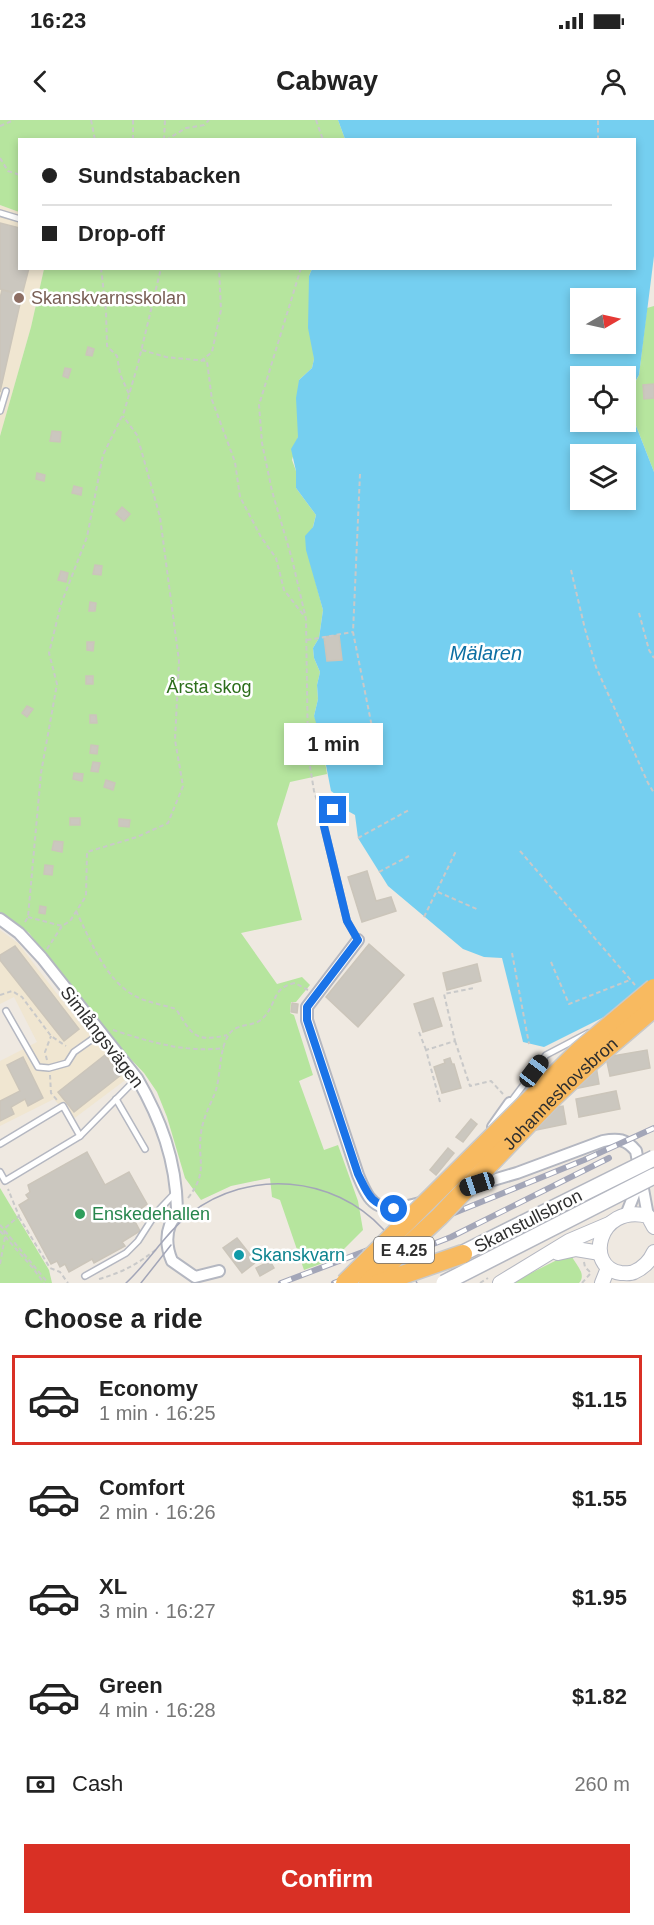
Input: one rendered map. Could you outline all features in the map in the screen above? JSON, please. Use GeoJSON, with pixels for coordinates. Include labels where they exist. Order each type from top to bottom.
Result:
{"type":"FeatureCollection","features":[{"type":"Feature","properties":{"kind":"highway","name":"Johanneshovsbron"},"geometry":{"type":"LineString","coordinates":[[345,1283],[579,1051],[647,989]]}},
{"type":"Feature","properties":{"kind":"highway","name":"Johanneshovsbron"},"geometry":{"type":"LineString","coordinates":[[368,1283],[440,1216],[554,1097],[592,1061],[652,1015]]}},
{"type":"Feature","properties":{"kind":"highway"},"geometry":{"type":"LineString","coordinates":[[329,1283],[424,1206]]}},
{"type":"Feature","properties":{"kind":"highway"},"geometry":{"type":"LineString","coordinates":[[381,1283],[415,1250],[440,1216]]}},
{"type":"Feature","properties":{"kind":"highway"},"geometry":{"type":"LineString","coordinates":[[381,1283],[463,1254]]}},
{"type":"Feature","properties":{"kind":"main road","name":"Skanstullsbron"},"geometry":{"type":"LineString","coordinates":[[401,1283],[654,1158]]}},
{"type":"Feature","properties":{"kind":"main road","name":"Skanstullsbron"},"geometry":{"type":"LineString","coordinates":[[444,1283],[647,1176]]}},
{"type":"Feature","properties":{"kind":"street","name":"Simlångsvägen"},"geometry":{"type":"LineString","coordinates":[[0,919],[18,933],[42,958],[137,1078],[149,1098],[175,1173],[177,1212],[167,1241]]}},
{"type":"Feature","properties":{"kind":"street"},"geometry":{"type":"LineString","coordinates":[[358,940],[307,1007],[307,1020],[358,1174],[370,1198],[383,1207],[394,1209],[411,1206],[517,1173],[616,1138],[629,1143],[636,1151],[647,1176],[651,1219],[626,1215],[616,1218],[602,1235],[599,1244],[600,1253],[608,1268],[628,1274]]}},
{"type":"Feature","properties":{"kind":"street"},"geometry":{"type":"LineString","coordinates":[[477,1184],[474,1165],[480,1145],[510,1102]]}},
{"type":"Feature","properties":{"kind":"street"},"geometry":{"type":"LineString","coordinates":[[626,1215],[647,1176]]}},
{"type":"Feature","properties":{"kind":"street"},"geometry":{"type":"LineString","coordinates":[[500,1283],[584,1233],[609,1224]]}},
{"type":"Feature","properties":{"kind":"street"},"geometry":{"type":"LineString","coordinates":[[167,1241],[172,1261],[186,1273],[195,1277],[219,1271]]}},
{"type":"Feature","properties":{"kind":"street"},"geometry":{"type":"LineString","coordinates":[[548,1256],[576,1249],[600,1253]]}},
{"type":"Feature","properties":{"kind":"street"},"geometry":{"type":"LineString","coordinates":[[616,1283],[645,1266],[654,1252]]}},
{"type":"Feature","properties":{"kind":"street"},"geometry":{"type":"LineString","coordinates":[[602,1283],[608,1268]]}},
{"type":"Feature","properties":{"kind":"lane"},"geometry":{"type":"LineString","coordinates":[[0,213],[18,218]]}},
{"type":"Feature","properties":{"kind":"lane"},"geometry":{"type":"LineString","coordinates":[[0,411],[6,390]]}},
{"type":"Feature","properties":{"kind":"lane"},"geometry":{"type":"LineString","coordinates":[[343,803],[322,818],[347,921],[358,940]]}},
{"type":"Feature","properties":{"kind":"lane"},"geometry":{"type":"LineString","coordinates":[[6,1011],[38,1067],[49,1068],[67,1063],[74,1052],[101,1033]]}},
{"type":"Feature","properties":{"kind":"lane"},"geometry":{"type":"LineString","coordinates":[[510,1102],[546,1055],[628,1012],[652,1015]]}},
{"type":"Feature","properties":{"kind":"lane"},"geometry":{"type":"LineString","coordinates":[[0,1172],[5,1181],[80,1136],[137,1078]]}},
{"type":"Feature","properties":{"kind":"lane"},"geometry":{"type":"LineString","coordinates":[[116,1099],[145,1149]]}},
{"type":"Feature","properties":{"kind":"lane"},"geometry":{"type":"LineString","coordinates":[[0,1144],[63,1106],[80,1136]]}},
{"type":"Feature","properties":{"kind":"lane"},"geometry":{"type":"LineString","coordinates":[[84,1276],[126,1253],[138,1241],[156,1213],[175,1193]]}},
{"type":"Feature","properties":{"kind":"path"},"geometry":{"type":"LineString","coordinates":[[0,126],[14,120]]}},
{"type":"Feature","properties":{"kind":"path"},"geometry":{"type":"LineString","coordinates":[[92,120],[94,138]]}},
{"type":"Feature","properties":{"kind":"path"},"geometry":{"type":"LineString","coordinates":[[133,120],[133,138]]}},
{"type":"Feature","properties":{"kind":"path"},"geometry":{"type":"LineString","coordinates":[[165,120],[165,138]]}},
{"type":"Feature","properties":{"kind":"path"},"geometry":{"type":"LineString","coordinates":[[168,138],[186,128],[204,125],[209,120]]}},
{"type":"Feature","properties":{"kind":"path"},"geometry":{"type":"LineString","coordinates":[[316,120],[322,138]]}},
{"type":"Feature","properties":{"kind":"path"},"geometry":{"type":"LineString","coordinates":[[598,120],[598,138]]}},
{"type":"Feature","properties":{"kind":"path"},"geometry":{"type":"LineString","coordinates":[[0,158],[8,171],[18,174]]}},
{"type":"Feature","properties":{"kind":"path"},"geometry":{"type":"LineString","coordinates":[[100,270],[106,311],[107,346],[117,356],[120,374],[129,395]]}},
{"type":"Feature","properties":{"kind":"path"},"geometry":{"type":"LineString","coordinates":[[18,933],[28,917],[41,773],[57,684],[49,653],[61,604],[87,537],[103,455],[122,416],[129,395],[161,270]]}},
{"type":"Feature","properties":{"kind":"path"},"geometry":{"type":"LineString","coordinates":[[201,361],[212,352],[221,310],[219,270]]}},
{"type":"Feature","properties":{"kind":"path"},"geometry":{"type":"LineString","coordinates":[[300,270],[259,405],[262,443],[272,491],[292,559],[306,619],[308,754],[314,791],[322,818]]}},
{"type":"Feature","properties":{"kind":"path"},"geometry":{"type":"LineString","coordinates":[[142,350],[166,357],[207,361],[212,400],[235,462],[240,498],[261,537],[276,558],[284,590],[306,619]]}},
{"type":"Feature","properties":{"kind":"path"},"geometry":{"type":"LineString","coordinates":[[42,958],[62,926],[70,921],[86,896],[87,852],[137,837],[168,822],[183,786],[175,740],[179,661],[160,517],[137,435],[122,416]]}},
{"type":"Feature","properties":{"kind":"path"},"geometry":{"type":"LineString","coordinates":[[360,474],[353,632],[375,742]]}},
{"type":"Feature","properties":{"kind":"path"},"geometry":{"type":"LineString","coordinates":[[571,570],[596,667],[654,793]]}},
{"type":"Feature","properties":{"kind":"path"},"geometry":{"type":"LineString","coordinates":[[639,613],[649,650],[654,658]]}},
{"type":"Feature","properties":{"kind":"path"},"geometry":{"type":"LineString","coordinates":[[307,640],[353,632]]}},
{"type":"Feature","properties":{"kind":"path"},"geometry":{"type":"LineString","coordinates":[[358,838],[409,810]]}},
{"type":"Feature","properties":{"kind":"path"},"geometry":{"type":"LineString","coordinates":[[520,850],[631,980],[647,989]]}},
{"type":"Feature","properties":{"kind":"path"},"geometry":{"type":"LineString","coordinates":[[424,918],[456,851]]}},
{"type":"Feature","properties":{"kind":"path"},"geometry":{"type":"LineString","coordinates":[[379,872],[409,856]]}},
{"type":"Feature","properties":{"kind":"path"},"geometry":{"type":"LineString","coordinates":[[436,891],[479,910]]}},
{"type":"Feature","properties":{"kind":"path"},"geometry":{"type":"LineString","coordinates":[[76,911],[97,955],[117,982],[138,998],[176,1009],[192,1034],[209,1040],[228,1035],[237,1027],[261,1020],[266,1016],[279,989],[286,985],[295,982],[316,994]]}},
{"type":"Feature","properties":{"kind":"path"},"geometry":{"type":"LineString","coordinates":[[28,917],[62,926]]}},
{"type":"Feature","properties":{"kind":"path"},"geometry":{"type":"LineString","coordinates":[[512,953],[529,1044]]}},
{"type":"Feature","properties":{"kind":"path"},"geometry":{"type":"LineString","coordinates":[[551,962],[568,1004],[631,980]]}},
{"type":"Feature","properties":{"kind":"path"},"geometry":{"type":"LineString","coordinates":[[474,988],[444,994],[455,1041],[470,1086],[491,1081],[510,1102]]}},
{"type":"Feature","properties":{"kind":"path"},"geometry":{"type":"LineString","coordinates":[[0,995],[12,991],[22,997],[51,1036],[74,1052]]}},
{"type":"Feature","properties":{"kind":"path"},"geometry":{"type":"LineString","coordinates":[[93,1023],[147,1041],[179,1048],[207,1050],[225,1047]]}},
{"type":"Feature","properties":{"kind":"path"},"geometry":{"type":"LineString","coordinates":[[419,1032],[440,1102]]}},
{"type":"Feature","properties":{"kind":"path"},"geometry":{"type":"LineString","coordinates":[[177,1212],[201,1174],[202,1123],[216,1089],[228,1035]]}},
{"type":"Feature","properties":{"kind":"path"},"geometry":{"type":"LineString","coordinates":[[426,1050],[455,1041]]}},
{"type":"Feature","properties":{"kind":"path"},"geometry":{"type":"LineString","coordinates":[[5,1181],[19,1216],[50,1268],[60,1272],[68,1283]]}},
{"type":"Feature","properties":{"kind":"path"},"geometry":{"type":"LineString","coordinates":[[4,1229],[19,1216]]}},
{"type":"Feature","properties":{"kind":"path"},"geometry":{"type":"LineString","coordinates":[[0,1225],[46,1283]]}},
{"type":"Feature","properties":{"kind":"path"},"geometry":{"type":"LineString","coordinates":[[0,1264],[5,1237],[4,1229]]}},
{"type":"Feature","properties":{"kind":"path"},"geometry":{"type":"LineString","coordinates":[[0,1231],[46,1283]]}},
{"type":"Feature","properties":{"kind":"path"},"geometry":{"type":"LineString","coordinates":[[94,1280],[121,1273],[135,1266],[167,1241]]}},
{"type":"Feature","properties":{"kind":"path"},"geometry":{"type":"LineString","coordinates":[[582,1283],[590,1274]]}},
{"type":"Feature","properties":{"kind":"shaded area","name":"Skanskvarnsskolan"},"geometry":{"type":"Polygon","coordinates":[[[0,205],[18,212],[18,270],[44,270],[31,327],[0,436],[0,205]]]}},
{"type":"Feature","properties":{"kind":"shaded area"},"geometry":{"type":"Polygon","coordinates":[[[0,930],[18,943],[81,1025],[107,1051],[128,1078],[72,1120],[54,1099],[0,1126],[0,1061],[37,1042],[14,997],[0,1004],[0,930]]]}},
{"type":"Feature","properties":{"kind":"green space"},"geometry":{"type":"Polygon","coordinates":[[[0,120],[338,120],[345,138],[18,138],[18,212],[0,205],[0,120]]]}},
{"type":"Feature","properties":{"kind":"green space","name":"Årsta skog"},"geometry":{"type":"Polygon","coordinates":[[[44,270],[312,270],[309,276],[314,359],[312,368],[299,380],[298,437],[292,460],[296,471],[296,488],[316,515],[307,550],[323,610],[319,638],[313,648],[314,658],[320,672],[314,716],[327,741],[324,755],[327,774],[290,782],[277,824],[302,920],[241,933],[277,984],[302,977],[310,985],[296,1002],[291,1002],[290,1013],[294,1015],[313,1075],[299,1081],[324,1150],[338,1145],[358,1201],[363,1230],[334,1259],[304,1270],[280,1200],[272,1197],[270,1178],[231,1186],[201,1200],[185,1178],[167,1117],[157,1092],[144,1073],[99,1026],[29,933],[0,912],[0,436],[31,327],[44,270]]]}},
{"type":"Feature","properties":{"kind":"green space"},"geometry":{"type":"Polygon","coordinates":[[[654,306],[654,472],[636,426],[636,381],[639,375],[647,308],[654,306]]]}},
{"type":"Feature","properties":{"kind":"green space"},"geometry":{"type":"Polygon","coordinates":[[[0,1188],[49,1270],[52,1283],[0,1283],[0,1188]]]}},
{"type":"Feature","properties":{"kind":"green space"},"geometry":{"type":"Polygon","coordinates":[[[571,1255],[582,1276],[579,1283],[511,1283],[565,1256],[571,1255]]]}},
{"type":"Feature","properties":{"kind":"water","name":"Mälaren"},"geometry":{"type":"Polygon","coordinates":[[[338,120],[654,120],[654,256],[639,375],[636,380],[636,366],[570,366],[570,432],[636,432],[636,426],[654,472],[654,1005],[608,1015],[544,1047],[523,1042],[502,958],[484,957],[463,949],[388,886],[358,838],[355,815],[346,810],[339,797],[331,791],[324,755],[327,741],[319,733],[314,716],[320,672],[314,658],[313,648],[319,638],[323,610],[306,550],[305,536],[313,527],[316,515],[296,488],[296,471],[291,449],[298,437],[296,398],[299,380],[312,368],[314,359],[308,328],[309,276],[312,270],[636,270],[636,138],[345,138],[338,120]]]}},
{"type":"Feature","properties":{"kind":"building"},"geometry":{"type":"Polygon","coordinates":[[[0,223],[18,228],[18,270],[28,270],[22,295],[0,289],[0,223]]]}},
{"type":"Feature","properties":{"kind":"building"},"geometry":{"type":"Polygon","coordinates":[[[2,290],[22,295],[0,392],[0,298],[2,290]]]}},
{"type":"Feature","properties":{"kind":"building"},"geometry":{"type":"Polygon","coordinates":[[[88,347],[94,349],[92,356],[86,355],[88,347]]]}},
{"type":"Feature","properties":{"kind":"building"},"geometry":{"type":"Polygon","coordinates":[[[65,368],[71,369],[68,378],[63,376],[65,368]]]}},
{"type":"Feature","properties":{"kind":"building"},"geometry":{"type":"Polygon","coordinates":[[[654,384],[654,398],[644,399],[643,385],[654,384]]]}},
{"type":"Feature","properties":{"kind":"building"},"geometry":{"type":"Polygon","coordinates":[[[52,431],[61,432],[60,442],[50,441],[52,431]]]}},
{"type":"Feature","properties":{"kind":"building"},"geometry":{"type":"Polygon","coordinates":[[[37,473],[45,475],[44,481],[36,479],[37,473]]]}},
{"type":"Feature","properties":{"kind":"building"},"geometry":{"type":"Polygon","coordinates":[[[74,486],[82,488],[81,495],[72,493],[74,486]]]}},
{"type":"Feature","properties":{"kind":"building"},"geometry":{"type":"Polygon","coordinates":[[[122,507],[130,514],[124,521],[116,514],[122,507]]]}},
{"type":"Feature","properties":{"kind":"building"},"geometry":{"type":"Polygon","coordinates":[[[95,565],[102,566],[101,575],[93,574],[95,565]]]}},
{"type":"Feature","properties":{"kind":"building"},"geometry":{"type":"Polygon","coordinates":[[[61,571],[68,573],[66,582],[58,580],[61,571]]]}},
{"type":"Feature","properties":{"kind":"building"},"geometry":{"type":"Polygon","coordinates":[[[90,602],[96,603],[95,611],[89,611],[90,602]]]}},
{"type":"Feature","properties":{"kind":"building"},"geometry":{"type":"Polygon","coordinates":[[[339,635],[342,660],[327,661],[324,637],[339,635]]]}},
{"type":"Feature","properties":{"kind":"building"},"geometry":{"type":"Polygon","coordinates":[[[87,642],[94,642],[93,651],[87,650],[87,642]]]}},
{"type":"Feature","properties":{"kind":"building"},"geometry":{"type":"Polygon","coordinates":[[[86,676],[93,676],[93,684],[86,684],[86,676]]]}},
{"type":"Feature","properties":{"kind":"building"},"geometry":{"type":"Polygon","coordinates":[[[27,706],[33,709],[27,717],[22,713],[27,706]]]}},
{"type":"Feature","properties":{"kind":"building"},"geometry":{"type":"Polygon","coordinates":[[[90,715],[96,715],[97,723],[90,723],[90,715]]]}},
{"type":"Feature","properties":{"kind":"building"},"geometry":{"type":"Polygon","coordinates":[[[91,745],[98,746],[97,754],[90,753],[91,745]]]}},
{"type":"Feature","properties":{"kind":"building"},"geometry":{"type":"Polygon","coordinates":[[[93,762],[100,763],[98,772],[91,771],[93,762]]]}},
{"type":"Feature","properties":{"kind":"building"},"geometry":{"type":"Polygon","coordinates":[[[74,773],[83,774],[82,781],[73,779],[74,773]]]}},
{"type":"Feature","properties":{"kind":"building"},"geometry":{"type":"Polygon","coordinates":[[[106,780],[115,783],[113,790],[104,787],[106,780]]]}},
{"type":"Feature","properties":{"kind":"building"},"geometry":{"type":"Polygon","coordinates":[[[70,818],[80,818],[80,825],[70,825],[70,818]]]}},
{"type":"Feature","properties":{"kind":"building"},"geometry":{"type":"Polygon","coordinates":[[[119,819],[130,820],[129,827],[119,826],[119,819]]]}},
{"type":"Feature","properties":{"kind":"building"},"geometry":{"type":"Polygon","coordinates":[[[54,841],[63,842],[62,852],[52,850],[54,841]]]}},
{"type":"Feature","properties":{"kind":"building"},"geometry":{"type":"Polygon","coordinates":[[[45,865],[53,866],[52,875],[44,874],[45,865]]]}},
{"type":"Feature","properties":{"kind":"building"},"geometry":{"type":"Polygon","coordinates":[[[367,871],[376,901],[391,897],[396,911],[362,922],[348,877],[367,871]]]}},
{"type":"Feature","properties":{"kind":"building"},"geometry":{"type":"Polygon","coordinates":[[[40,906],[46,907],[45,914],[39,913],[40,906]]]}},
{"type":"Feature","properties":{"kind":"building"},"geometry":{"type":"Polygon","coordinates":[[[369,944],[404,975],[358,1027],[326,997],[369,944]]]}},
{"type":"Feature","properties":{"kind":"building"},"geometry":{"type":"Polygon","coordinates":[[[15,946],[79,1029],[64,1041],[0,960],[0,955],[15,946]]]}},
{"type":"Feature","properties":{"kind":"building"},"geometry":{"type":"Polygon","coordinates":[[[477,964],[481,981],[447,990],[443,973],[477,964]]]}},
{"type":"Feature","properties":{"kind":"building"},"geometry":{"type":"Polygon","coordinates":[[[433,998],[442,1026],[423,1032],[414,1004],[433,998]]]}},
{"type":"Feature","properties":{"kind":"building"},"geometry":{"type":"Polygon","coordinates":[[[292,1003],[298,1004],[297,1013],[291,1012],[292,1003]]]}},
{"type":"Feature","properties":{"kind":"building"},"geometry":{"type":"Polygon","coordinates":[[[647,1050],[650,1068],[610,1076],[606,1057],[647,1050]]]}},
{"type":"Feature","properties":{"kind":"building"},"geometry":{"type":"Polygon","coordinates":[[[105,1055],[121,1075],[74,1112],[58,1092],[105,1055]]]}},
{"type":"Feature","properties":{"kind":"building"},"geometry":{"type":"Polygon","coordinates":[[[23,1057],[43,1098],[28,1106],[25,1099],[11,1107],[14,1114],[0,1121],[0,1101],[20,1091],[7,1065],[23,1057]]]}},
{"type":"Feature","properties":{"kind":"building"},"geometry":{"type":"Polygon","coordinates":[[[450,1058],[461,1088],[442,1093],[434,1067],[445,1063],[444,1060],[450,1058]]]}},
{"type":"Feature","properties":{"kind":"building"},"geometry":{"type":"Polygon","coordinates":[[[596,1066],[599,1084],[559,1092],[596,1066]]]}},
{"type":"Feature","properties":{"kind":"building"},"geometry":{"type":"Polygon","coordinates":[[[616,1091],[620,1109],[579,1117],[576,1099],[616,1091]]]}},
{"type":"Feature","properties":{"kind":"building"},"geometry":{"type":"Polygon","coordinates":[[[563,1106],[566,1124],[526,1132],[522,1113],[563,1106]]]}},
{"type":"Feature","properties":{"kind":"building"},"geometry":{"type":"Polygon","coordinates":[[[471,1119],[477,1124],[463,1142],[456,1137],[471,1119]]]}},
{"type":"Feature","properties":{"kind":"building"},"geometry":{"type":"Polygon","coordinates":[[[448,1148],[454,1153],[436,1175],[430,1170],[448,1148]]]}},
{"type":"Feature","properties":{"kind":"building","name":"Enskedehallen"},"geometry":{"type":"Polygon","coordinates":[[[87,1152],[105,1185],[129,1172],[147,1204],[132,1216],[140,1231],[122,1242],[125,1246],[94,1263],[92,1259],[69,1272],[65,1264],[60,1267],[57,1261],[51,1264],[19,1205],[29,1199],[26,1195],[30,1192],[28,1185],[87,1152]]]}},
{"type":"Feature","properties":{"kind":"building","name":"Skanskvarn"},"geometry":{"type":"Polygon","coordinates":[[[237,1238],[256,1262],[242,1273],[223,1248],[237,1238]]]}},
{"type":"Feature","properties":{"kind":"building"},"geometry":{"type":"Polygon","coordinates":[[[270,1261],[274,1268],[260,1276],[256,1268],[270,1261]]]}},
{"type":"Feature","properties":{"kind":"tram line"},"geometry":{"type":"LineString","coordinates":[[126,1283],[191,1213],[214,1199],[238,1189],[264,1184],[290,1184],[316,1189],[340,1198],[363,1211],[383,1229],[393,1242],[417,1283]]}},
{"type":"Feature","properties":{"kind":"tram line"},"geometry":{"type":"LineString","coordinates":[[141,1283],[171,1245]]}},
{"type":"Feature","properties":{"kind":"railway"},"geometry":{"type":"LineString","coordinates":[[281,1283],[397,1239],[427,1224],[584,1160],[654,1128]]}},
{"type":"Feature","properties":{"kind":"railway"},"geometry":{"type":"LineString","coordinates":[[334,1283],[451,1237],[609,1158]]}},
{"type":"Feature","properties":{"kind":"place","name":"Skanskvarnsskolan"},"geometry":{"type":"Point","coordinates":[19,298]}},
{"type":"Feature","properties":{"kind":"place","name":"Enskedehallen"},"geometry":{"type":"Point","coordinates":[80,1214]}},
{"type":"Feature","properties":{"kind":"place","name":"Skanskvarn"},"geometry":{"type":"Point","coordinates":[239,1255]}},
{"type":"Feature","properties":{"kind":"route"},"geometry":{"type":"LineString","coordinates":[[333,810],[322,818],[347,921],[358,940],[311,999],[307,1007],[307,1020],[358,1174],[370,1198],[383,1207],[394,1209]]}}]}
